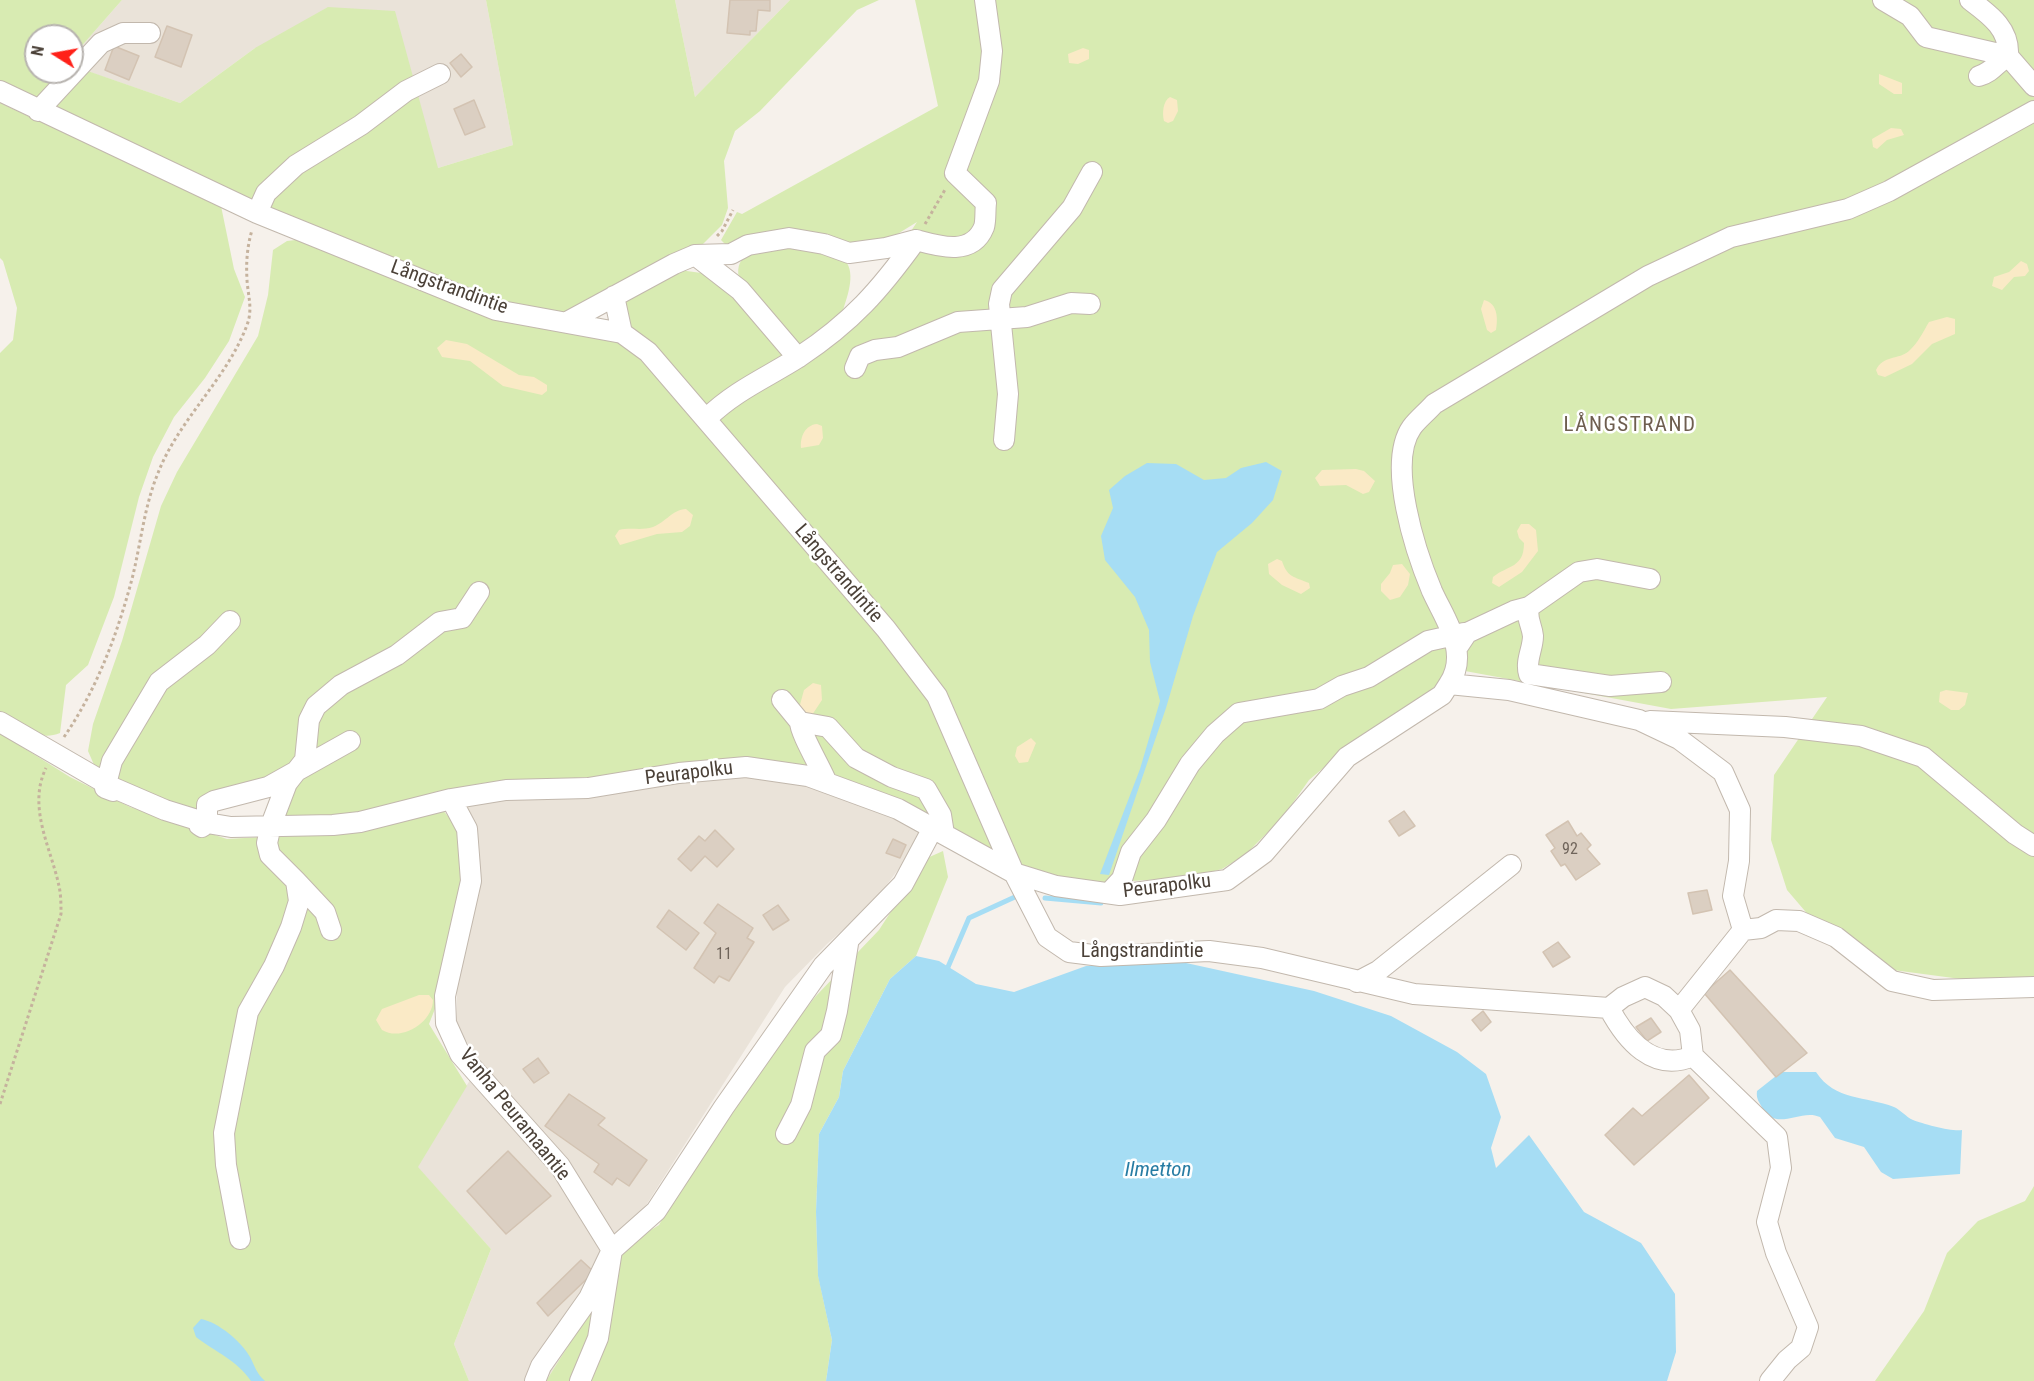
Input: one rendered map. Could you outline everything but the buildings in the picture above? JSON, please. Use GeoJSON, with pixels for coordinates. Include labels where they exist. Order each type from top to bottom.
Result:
{"type":"FeatureCollection","features":[{"type":"Feature","properties":{"kind":"street"},"geometry":{"type":"LineString","coordinates":[[567,322],[695,255],[731,254],[748,245],[789,238],[824,244],[849,253],[886,248],[916,240],[954,249],[970,243],[984,228],[986,204],[955,173],[981,110],[990,81],[992,51],[985,0]]}},
{"type":"Feature","properties":{"kind":"street"},"geometry":{"type":"LineString","coordinates":[[1883,0],[1910,16],[1926,37],[2008,56],[2034,86]]}},
{"type":"Feature","properties":{"kind":"street"},"geometry":{"type":"LineString","coordinates":[[1970,0],[2002,27],[2009,46],[2008,56]]}},
{"type":"Feature","properties":{"kind":"street"},"geometry":{"type":"LineString","coordinates":[[39,111],[101,44],[123,33],[150,33]]}},
{"type":"Feature","properties":{"kind":"street"},"geometry":{"type":"LineString","coordinates":[[1979,76],[1990,72],[2000,60],[2008,56]]}},
{"type":"Feature","properties":{"kind":"street"},"geometry":{"type":"LineString","coordinates":[[257,213],[266,193],[296,165],[361,125],[406,91],[440,75]]}},
{"type":"Feature","properties":{"kind":"street","name":"Långstrandintie"},"geometry":{"type":"LineString","coordinates":[[0,91],[257,213],[496,310],[622,333],[648,352],[886,629],[937,696],[1014,873],[1047,937],[1069,952],[1101,956],[1209,951],[1262,958],[1357,982],[1441,998],[1609,1008]]}},
{"type":"Feature","properties":{"kind":"street"},"geometry":{"type":"LineString","coordinates":[[2034,111],[1889,191],[1848,209],[1731,237],[1648,276],[1434,404],[1411,428],[1402,450],[1403,487],[1412,534],[1432,591],[1460,634],[1456,657],[1458,671],[1449,684],[1509,690],[1639,720],[1721,726],[1785,727],[1861,736],[1923,758],[2014,834],[2034,846]]}},
{"type":"Feature","properties":{"kind":"street"},"geometry":{"type":"LineString","coordinates":[[1004,441],[1008,394],[999,304],[1002,290],[1072,208],[1092,172]]}},
{"type":"Feature","properties":{"kind":"street"},"geometry":{"type":"LineString","coordinates":[[707,418],[727,399],[798,358],[845,325],[880,290],[916,240]]}},
{"type":"Feature","properties":{"kind":"street"},"geometry":{"type":"LineString","coordinates":[[729,281],[731,254]]}},
{"type":"Feature","properties":{"kind":"street"},"geometry":{"type":"LineString","coordinates":[[695,255],[740,290],[798,358]]}},
{"type":"Feature","properties":{"kind":"street"},"geometry":{"type":"LineString","coordinates":[[614,296],[622,333]]}},
{"type":"Feature","properties":{"kind":"street"},"geometry":{"type":"LineString","coordinates":[[855,368],[860,356],[874,350],[898,347],[958,322],[1027,317],[1071,303],[1090,304]]}},
{"type":"Feature","properties":{"kind":"street"},"geometry":{"type":"LineString","coordinates":[[1109,893],[1123,874],[1131,852],[1156,820],[1190,764],[1215,734],[1239,713],[1319,699],[1342,686],[1369,676],[1428,641],[1460,634],[1528,607],[1579,572],[1597,569],[1650,579]]}},
{"type":"Feature","properties":{"kind":"street"},"geometry":{"type":"LineString","coordinates":[[331,930],[326,912],[270,855],[267,843],[271,825],[287,783],[305,760],[309,720],[316,706],[341,685],[397,655],[440,622],[462,618],[479,592]]}},
{"type":"Feature","properties":{"kind":"street"},"geometry":{"type":"LineString","coordinates":[[1528,607],[1527,617],[1533,634],[1527,667],[1529,674],[1610,686],[1661,682]]}},
{"type":"Feature","properties":{"kind":"street"},"geometry":{"type":"LineString","coordinates":[[106,784],[112,761],[159,682],[207,645],[230,621]]}},
{"type":"Feature","properties":{"kind":"street","name":"Peurapolku"},"geometry":{"type":"LineString","coordinates":[[451,799],[506,789],[588,788],[679,773],[746,767],[808,776],[898,809],[1014,873],[1056,885],[1120,895],[1227,880],[1264,853],[1316,790],[1347,758],[1442,695],[1449,684]]}},
{"type":"Feature","properties":{"kind":"street"},"geometry":{"type":"LineString","coordinates":[[535,1381],[541,1366],[589,1298],[612,1250],[656,1211],[724,1107],[823,966],[848,944],[903,884],[939,831],[941,815],[926,789],[892,777],[856,758],[828,727],[800,722],[782,700]]}},
{"type":"Feature","properties":{"kind":"street"},"geometry":{"type":"LineString","coordinates":[[1639,720],[1679,739],[1723,772],[1740,810],[1739,861],[1733,896],[1743,930]]}},
{"type":"Feature","properties":{"kind":"street"},"geometry":{"type":"LineString","coordinates":[[0,722],[106,784],[165,810],[207,823],[231,827],[360,822],[451,799]]}},
{"type":"Feature","properties":{"kind":"street"},"geometry":{"type":"LineString","coordinates":[[800,722],[799,729],[815,754],[827,783]]}},
{"type":"Feature","properties":{"kind":"street"},"geometry":{"type":"LineString","coordinates":[[207,823],[207,805],[268,787],[350,741]]}},
{"type":"Feature","properties":{"kind":"street","name":"Vanha Peuramaantie"},"geometry":{"type":"LineString","coordinates":[[451,799],[467,829],[471,881],[445,996],[446,1023],[460,1054],[560,1166],[612,1250]]}},
{"type":"Feature","properties":{"kind":"street"},"geometry":{"type":"LineString","coordinates":[[1006,855],[1060,875],[1092,879],[1123,874]]}},
{"type":"Feature","properties":{"kind":"street"},"geometry":{"type":"LineString","coordinates":[[1357,982],[1378,971],[1511,866]]}},
{"type":"Feature","properties":{"kind":"street"},"geometry":{"type":"LineString","coordinates":[[240,1239],[226,1165],[224,1133],[248,1012],[274,966],[291,927],[299,901],[296,881]]}},
{"type":"Feature","properties":{"kind":"street"},"geometry":{"type":"LineString","coordinates":[[1679,1010],[1743,930],[1761,928],[1776,920],[1799,921],[1836,937],[1892,981],[1933,990],[2034,987]]}},
{"type":"Feature","properties":{"kind":"street"},"geometry":{"type":"LineString","coordinates":[[786,1134],[801,1105],[814,1051],[831,1035],[848,944]]}},
{"type":"Feature","properties":{"kind":"street"},"geometry":{"type":"LineString","coordinates":[[1693,1056],[1684,1059],[1660,1059],[1639,1050],[1621,1030],[1609,1008],[1623,997],[1645,987],[1664,996],[1679,1010],[1690,1030],[1693,1056],[1777,1137],[1781,1168],[1767,1222],[1776,1253],[1808,1327],[1801,1348],[1787,1360],[1770,1381]]}},
{"type":"Feature","properties":{"kind":"street"},"geometry":{"type":"LineString","coordinates":[[580,1381],[598,1338],[612,1250]]}},
{"type":"Feature","properties":{"kind":"path"},"geometry":{"type":"LineString","coordinates":[[916,240],[955,173]]}},
{"type":"Feature","properties":{"kind":"path"},"geometry":{"type":"LineString","coordinates":[[0,1104],[61,914],[60,887],[42,829],[39,795],[41,778],[53,753],[85,706],[108,654],[132,578],[145,514],[168,449],[226,363],[247,324],[251,305],[247,282],[247,246],[257,213]]}},
{"type":"Feature","properties":{"kind":"shaded area"},"geometry":{"type":"Polygon","coordinates":[[[122,0],[486,0],[513,145],[438,168],[255,48],[180,103],[84,70],[84,43],[122,0]]]}},
{"type":"Feature","properties":{"kind":"shaded area"},"geometry":{"type":"Polygon","coordinates":[[[675,0],[790,0],[695,97],[675,0]]]}},
{"type":"Feature","properties":{"kind":"shaded area"},"geometry":{"type":"Polygon","coordinates":[[[773,776],[821,786],[876,807],[922,832],[907,858],[872,904],[827,944],[785,987],[643,1210],[580,1327],[546,1381],[469,1381],[454,1344],[491,1249],[417,1167],[481,1062],[457,1028],[457,988],[480,887],[476,837],[457,802],[665,780],[773,776]]]}},
{"type":"Feature","properties":{"kind":"green space"},"geometry":{"type":"Polygon","coordinates":[[[0,0],[122,0],[84,43],[84,24],[24,24],[24,84],[54,84],[38,98],[0,88],[0,0]]]}},
{"type":"Feature","properties":{"kind":"green space"},"geometry":{"type":"Polygon","coordinates":[[[486,0],[675,0],[695,97],[790,0],[879,0],[857,10],[760,111],[735,131],[724,161],[728,208],[722,225],[702,245],[563,315],[503,304],[260,210],[56,108],[59,97],[70,84],[84,84],[84,70],[180,103],[255,48],[328,7],[395,11],[438,168],[513,145],[486,0]]]}},
{"type":"Feature","properties":{"kind":"green space"},"geometry":{"type":"Polygon","coordinates":[[[915,0],[2034,0],[2034,996],[1991,983],[1878,968],[1834,945],[1787,890],[1771,840],[1774,775],[1827,697],[1671,709],[1465,671],[1446,673],[1430,692],[1358,739],[1309,780],[1283,817],[1246,854],[1222,869],[1192,877],[1087,884],[1025,871],[834,774],[794,766],[483,783],[354,816],[281,819],[301,773],[240,793],[203,819],[98,774],[88,751],[93,724],[122,641],[161,506],[177,472],[258,336],[268,295],[273,250],[287,241],[304,239],[510,323],[623,324],[620,301],[679,270],[739,278],[740,263],[750,253],[766,247],[806,247],[824,251],[847,263],[850,283],[841,317],[874,287],[917,222],[891,238],[844,245],[788,230],[760,233],[732,245],[726,245],[721,240],[737,212],[742,214],[938,106],[915,0]]]}},
{"type":"Feature","properties":{"kind":"green space"},"geometry":{"type":"Polygon","coordinates":[[[0,103],[221,206],[234,269],[245,297],[229,341],[205,378],[174,417],[153,457],[139,497],[114,597],[88,665],[66,685],[60,733],[44,736],[29,732],[0,716],[0,353],[13,340],[17,308],[3,261],[0,258],[0,103]]]}},
{"type":"Feature","properties":{"kind":"green space"},"geometry":{"type":"Polygon","coordinates":[[[0,733],[70,777],[130,807],[227,839],[350,832],[441,808],[459,829],[463,890],[444,986],[429,1024],[467,1086],[418,1167],[491,1249],[454,1344],[469,1381],[0,1381],[0,733]]]}},
{"type":"Feature","properties":{"kind":"green space"},"geometry":{"type":"Polygon","coordinates":[[[943,851],[948,877],[916,956],[890,979],[843,1071],[839,1097],[819,1134],[816,1212],[818,1275],[832,1340],[826,1381],[546,1381],[580,1327],[622,1248],[659,1225],[695,1161],[762,1065],[815,997],[879,930],[925,859],[943,851]]]}},
{"type":"Feature","properties":{"kind":"green space"},"geometry":{"type":"Polygon","coordinates":[[[2034,1186],[2034,1381],[1875,1381],[1924,1311],[1947,1253],[1978,1221],[2025,1201],[2034,1186]]]}},
{"type":"Feature","properties":{"kind":"sand"},"geometry":{"type":"Polygon","coordinates":[[[1083,48],[1089,50],[1089,59],[1078,64],[1069,63],[1068,54],[1083,48]]]}},
{"type":"Feature","properties":{"kind":"sand"},"geometry":{"type":"Polygon","coordinates":[[[1879,74],[1902,83],[1902,94],[1894,94],[1879,84],[1879,74]]]}},
{"type":"Feature","properties":{"kind":"sand"},"geometry":{"type":"Polygon","coordinates":[[[1170,97],[1177,100],[1178,111],[1173,121],[1168,123],[1164,121],[1163,111],[1164,104],[1170,97]]]}},
{"type":"Feature","properties":{"kind":"sand"},"geometry":{"type":"Polygon","coordinates":[[[1891,128],[1901,129],[1904,135],[1887,140],[1877,149],[1873,147],[1872,139],[1891,128]]]}},
{"type":"Feature","properties":{"kind":"sand"},"geometry":{"type":"Polygon","coordinates":[[[2021,261],[2027,264],[2029,271],[2025,276],[2014,277],[2002,290],[1992,286],[1994,277],[2009,272],[2021,261]]]}},
{"type":"Feature","properties":{"kind":"sand"},"geometry":{"type":"Polygon","coordinates":[[[1484,300],[1492,304],[1496,312],[1496,330],[1491,333],[1487,330],[1481,309],[1484,300]]]}},
{"type":"Feature","properties":{"kind":"sand"},"geometry":{"type":"Polygon","coordinates":[[[1947,317],[1955,319],[1955,334],[1932,344],[1912,364],[1885,377],[1878,375],[1876,370],[1879,365],[1909,351],[1929,322],[1947,317]]]}},
{"type":"Feature","properties":{"kind":"sand"},"geometry":{"type":"Polygon","coordinates":[[[446,340],[467,344],[519,375],[534,377],[547,385],[547,391],[542,395],[503,386],[470,361],[442,357],[437,348],[446,340]]]}},
{"type":"Feature","properties":{"kind":"sand"},"geometry":{"type":"Polygon","coordinates":[[[817,424],[822,426],[823,438],[819,445],[801,448],[804,432],[817,424]]]}},
{"type":"Feature","properties":{"kind":"sand"},"geometry":{"type":"Polygon","coordinates":[[[1356,469],[1364,471],[1375,481],[1369,492],[1363,494],[1346,485],[1320,486],[1315,478],[1322,470],[1356,469]]]}},
{"type":"Feature","properties":{"kind":"sand"},"geometry":{"type":"Polygon","coordinates":[[[686,509],[693,515],[690,526],[682,532],[657,534],[620,545],[615,536],[619,530],[653,527],[686,509]]]}},
{"type":"Feature","properties":{"kind":"sand"},"geometry":{"type":"Polygon","coordinates":[[[1521,524],[1529,524],[1536,530],[1538,551],[1522,572],[1499,587],[1492,583],[1493,577],[1514,565],[1521,557],[1524,543],[1517,531],[1521,524]]]}},
{"type":"Feature","properties":{"kind":"sand"},"geometry":{"type":"Polygon","coordinates":[[[1277,559],[1282,561],[1292,576],[1309,583],[1310,588],[1301,594],[1282,585],[1269,574],[1268,564],[1277,559]]]}},
{"type":"Feature","properties":{"kind":"sand"},"geometry":{"type":"Polygon","coordinates":[[[1402,564],[1410,574],[1408,585],[1400,597],[1390,600],[1381,591],[1381,584],[1393,565],[1402,564]]]}},
{"type":"Feature","properties":{"kind":"sand"},"geometry":{"type":"Polygon","coordinates":[[[813,683],[821,685],[822,700],[812,715],[798,712],[804,690],[813,683]]]}},
{"type":"Feature","properties":{"kind":"sand"},"geometry":{"type":"Polygon","coordinates":[[[1946,690],[1968,693],[1965,705],[1959,710],[1951,710],[1939,702],[1940,692],[1946,690]]]}},
{"type":"Feature","properties":{"kind":"sand"},"geometry":{"type":"Polygon","coordinates":[[[1031,738],[1036,743],[1028,762],[1019,763],[1015,756],[1017,747],[1031,738]]]}},
{"type":"Feature","properties":{"kind":"sand"},"geometry":{"type":"Polygon","coordinates":[[[419,995],[429,995],[433,1000],[428,1016],[422,1022],[407,1032],[390,1033],[382,1030],[376,1020],[382,1009],[419,995]]]}},
{"type":"Feature","properties":{"kind":"water"},"geometry":{"type":"Polygon","coordinates":[[[1266,462],[1282,471],[1273,500],[1252,523],[1217,552],[1193,616],[1166,708],[1109,875],[1100,874],[1140,769],[1160,701],[1150,662],[1149,630],[1135,597],[1105,560],[1101,536],[1113,508],[1109,490],[1125,476],[1147,463],[1176,464],[1204,480],[1226,478],[1241,468],[1266,462]]]}},
{"type":"Feature","properties":{"kind":"water","name":"Ilmetton"},"geometry":{"type":"Polygon","coordinates":[[[916,956],[939,961],[976,984],[1014,992],[1086,966],[1177,961],[1314,991],[1391,1016],[1457,1052],[1486,1074],[1501,1117],[1491,1148],[1496,1168],[1529,1135],[1584,1212],[1641,1243],[1675,1294],[1676,1352],[1667,1381],[826,1381],[832,1340],[818,1276],[816,1212],[819,1134],[839,1097],[843,1071],[890,979],[916,956]]]}},
{"type":"Feature","properties":{"kind":"water"},"geometry":{"type":"Polygon","coordinates":[[[1781,1072],[1816,1072],[1832,1088],[1842,1093],[1894,1107],[1910,1119],[1924,1124],[1962,1130],[1960,1174],[1893,1179],[1881,1172],[1864,1147],[1835,1138],[1820,1117],[1805,1115],[1775,1119],[1769,1116],[1758,1100],[1757,1091],[1781,1072]]]}},
{"type":"Feature","properties":{"kind":"water"},"geometry":{"type":"Polygon","coordinates":[[[201,1319],[222,1328],[235,1339],[246,1351],[265,1381],[251,1381],[232,1362],[196,1337],[193,1328],[201,1319]]]}},
{"type":"Feature","properties":{"kind":"waterway"},"geometry":{"type":"LineString","coordinates":[[948,967],[969,918],[1017,896]]}},
{"type":"Feature","properties":{"kind":"waterway"},"geometry":{"type":"LineString","coordinates":[[1045,898],[1101,903]]}},
{"type":"Feature","properties":{"kind":"district","name":"LÅNGSTRAND"},"geometry":{"type":"Point","coordinates":[1630,426]}}]}
